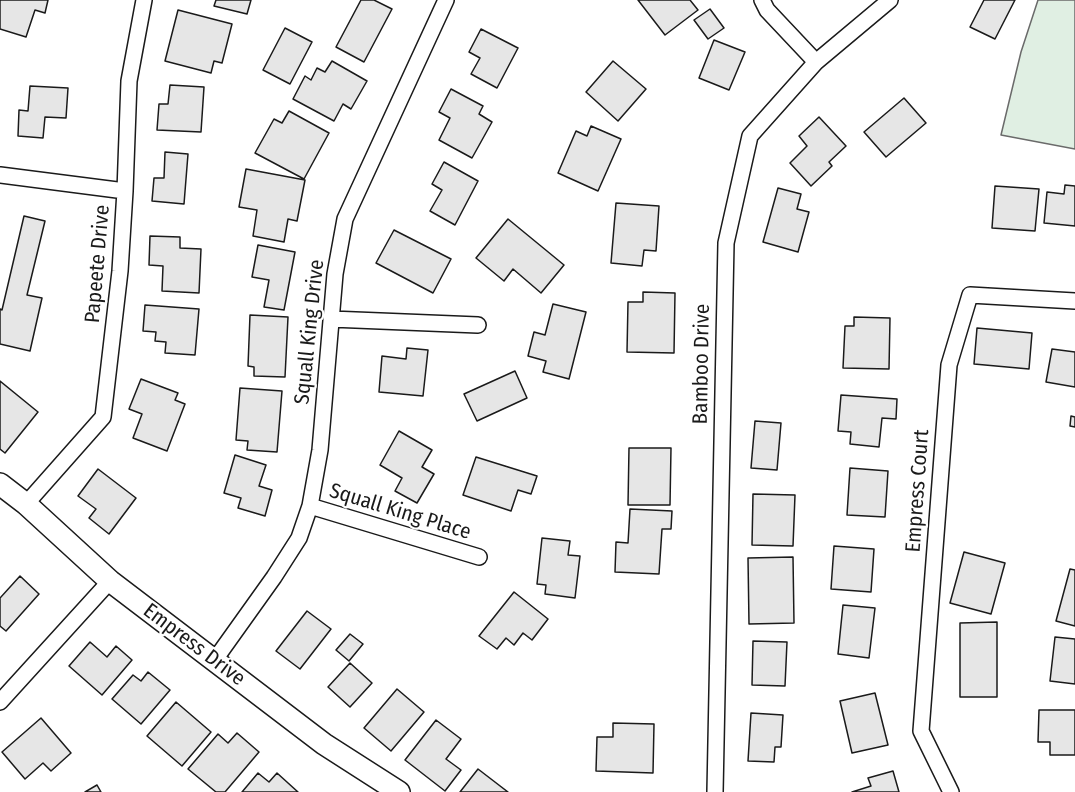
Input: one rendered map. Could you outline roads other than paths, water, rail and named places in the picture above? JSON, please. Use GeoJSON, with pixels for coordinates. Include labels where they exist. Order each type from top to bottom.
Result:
{"type":"FeatureCollection","features":[{"type":"Feature","properties":{"kind":"street","name":"Papeete Drive"},"geometry":{"type":"LineString","coordinates":[[26,504],[103,417],[120,271],[129,81],[144,0]]}},
{"type":"Feature","properties":{"kind":"street","name":"Squall King Drive"},"geometry":{"type":"LineString","coordinates":[[214,661],[299,538],[310,507],[321,450],[335,274],[345,219],[446,0]]}},
{"type":"Feature","properties":{"kind":"street"},"geometry":{"type":"LineString","coordinates":[[762,0],[767,10],[816,62]]}},
{"type":"Feature","properties":{"kind":"street","name":"Bamboo Drive"},"geometry":{"type":"LineString","coordinates":[[715,792],[726,243],[750,136],[816,62],[890,0]]}},
{"type":"Feature","properties":{"kind":"street"},"geometry":{"type":"LineString","coordinates":[[0,175],[125,191]]}},
{"type":"Feature","properties":{"kind":"street","name":"Empress Court"},"geometry":{"type":"LineString","coordinates":[[951,792],[921,731],[949,365],[970,295],[1075,301]]}},
{"type":"Feature","properties":{"kind":"street"},"geometry":{"type":"LineString","coordinates":[[331,319],[478,325]]}},
{"type":"Feature","properties":{"kind":"street","name":"Empress Drive"},"geometry":{"type":"LineString","coordinates":[[0,484],[26,504],[110,581],[324,744],[394,791]]}},
{"type":"Feature","properties":{"kind":"street","name":"Squall King Place"},"geometry":{"type":"LineString","coordinates":[[310,507],[478,557]]}},
{"type":"Feature","properties":{"kind":"street"},"geometry":{"type":"LineString","coordinates":[[0,702],[110,581]]}}]}
